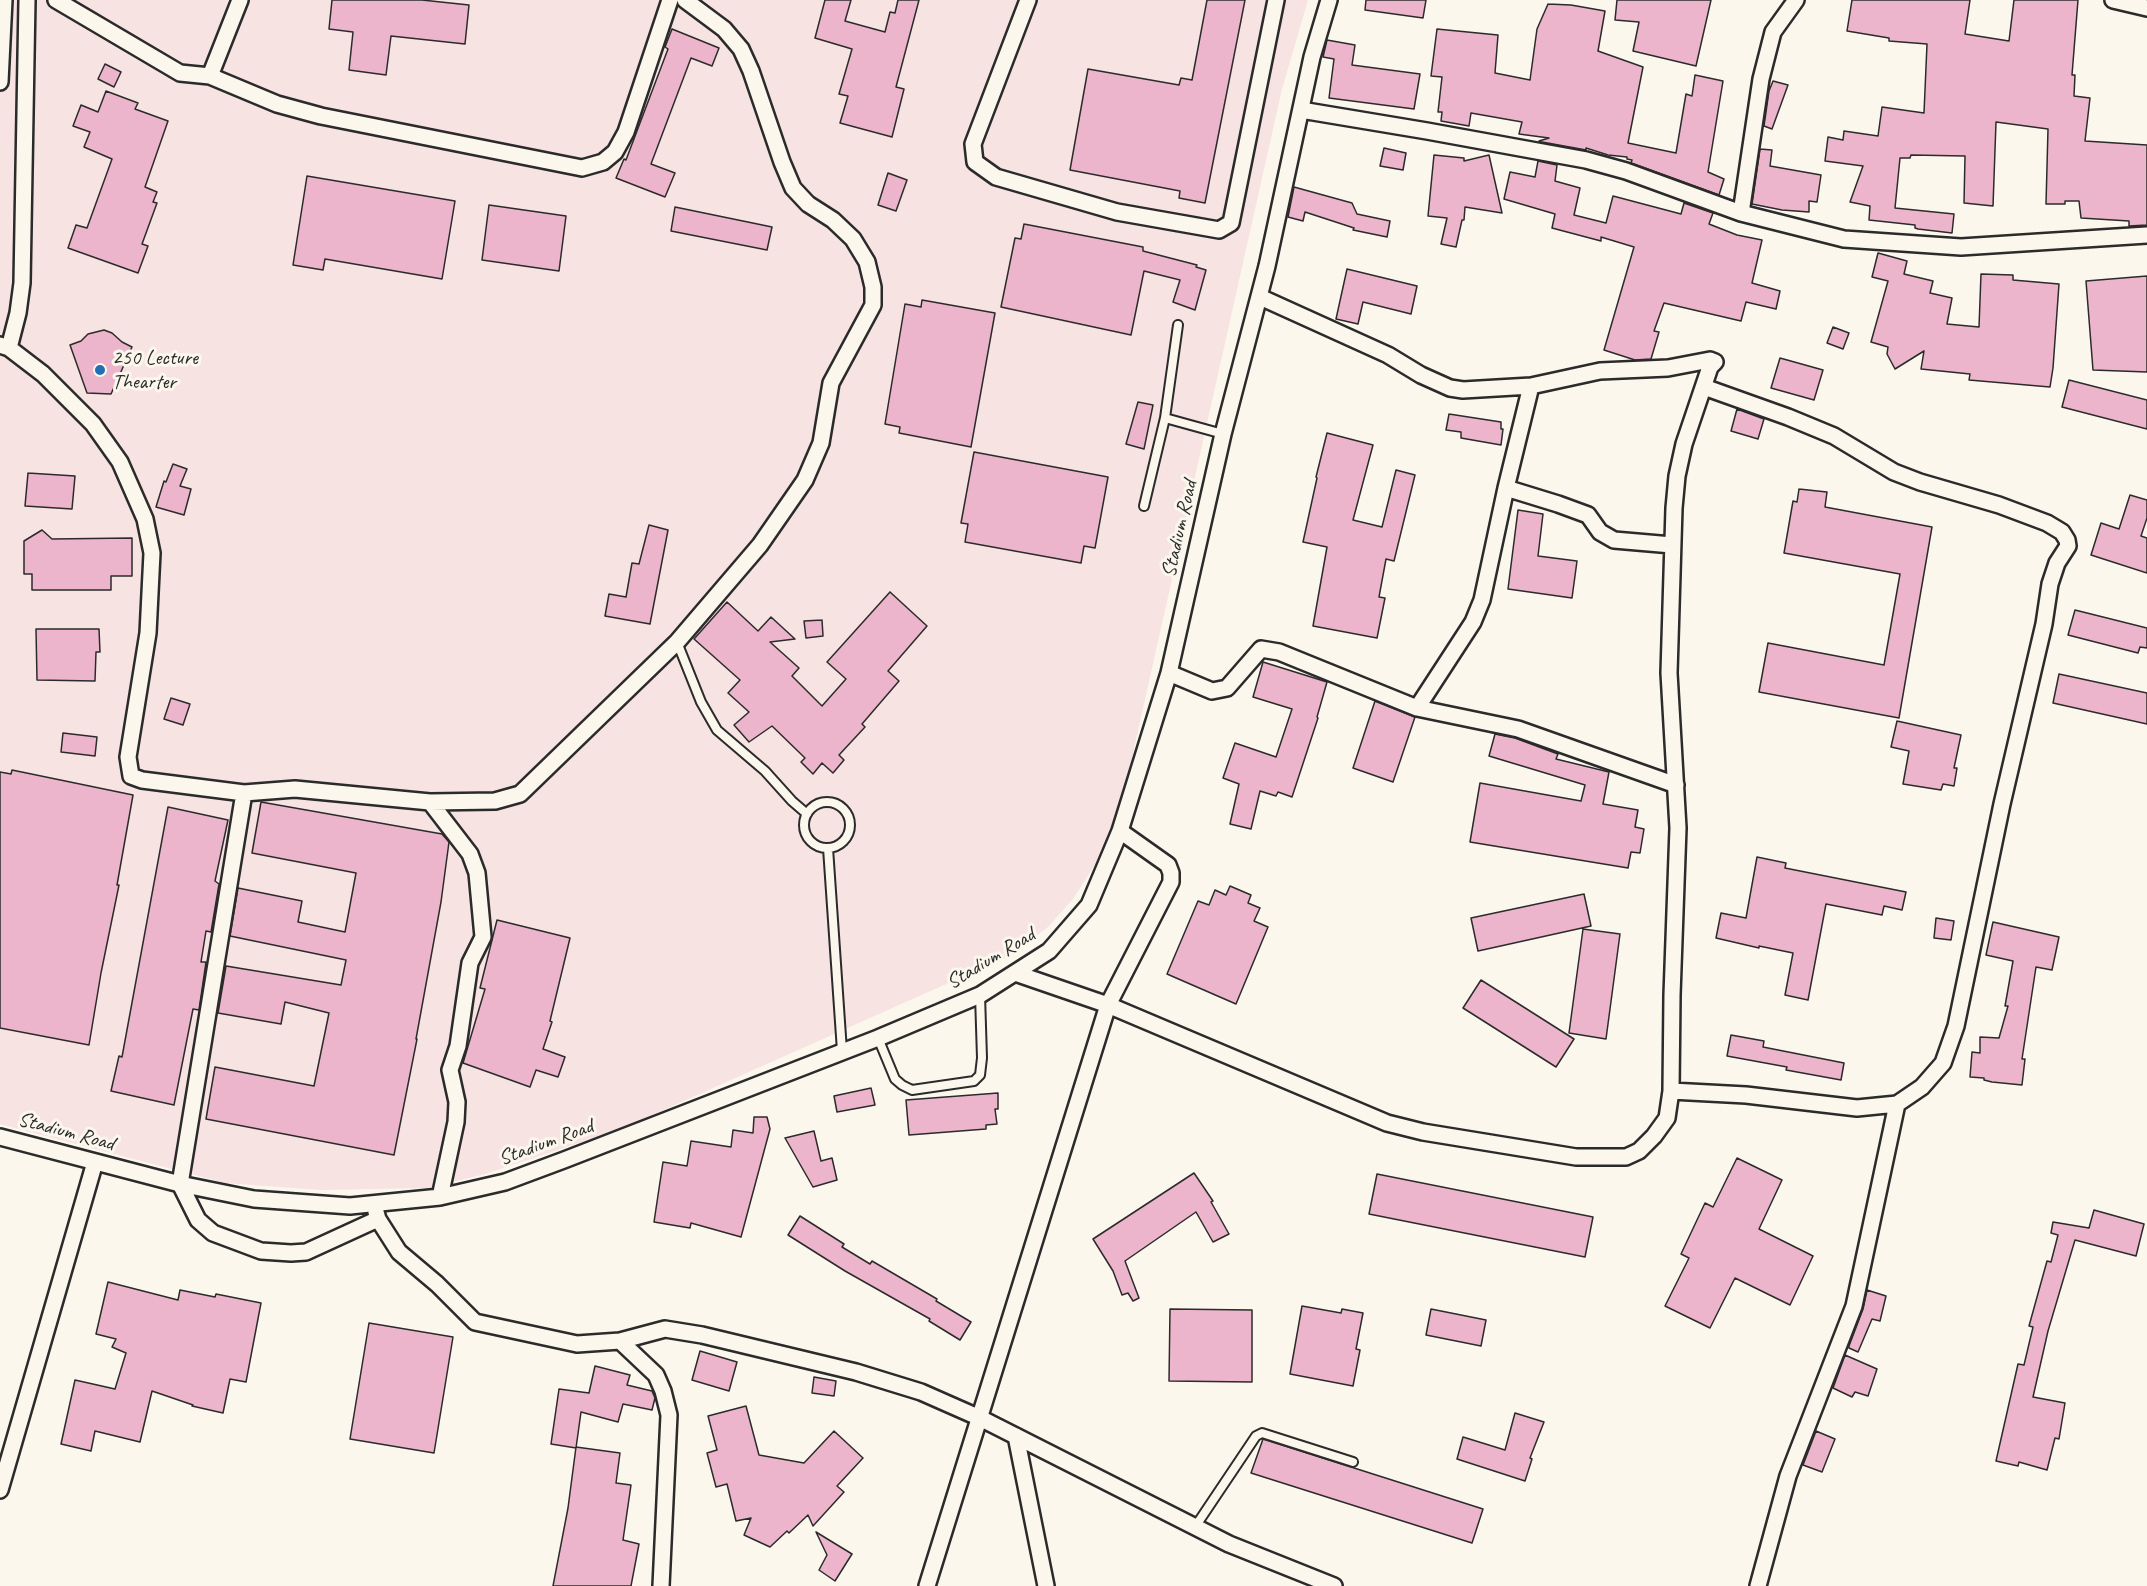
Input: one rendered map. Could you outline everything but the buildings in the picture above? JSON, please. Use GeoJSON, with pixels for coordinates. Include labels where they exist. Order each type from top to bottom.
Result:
{"type":"FeatureCollection","features":[{"type":"Feature","properties":{"kind":"street"},"geometry":{"type":"LineString","coordinates":[[0,82],[4,0]]}},
{"type":"Feature","properties":{"kind":"street"},"geometry":{"type":"LineString","coordinates":[[27,0],[22,283],[18,313],[5,347],[43,374],[93,424],[120,462],[145,519],[152,564],[147,633],[128,757],[131,776],[142,780],[244,793],[295,789],[430,802],[495,801],[519,794],[677,642],[760,545],[805,480],[820,443],[831,383],[873,305],[873,287],[867,262],[853,239],[833,220],[808,204],[793,188],[751,71],[741,50],[724,29],[685,0]]}},
{"type":"Feature","properties":{"kind":"street"},"geometry":{"type":"LineString","coordinates":[[56,0],[180,73],[210,76],[277,104],[321,116],[582,168],[603,162],[615,152],[626,132],[670,0]]}},
{"type":"Feature","properties":{"kind":"street"},"geometry":{"type":"LineString","coordinates":[[210,76],[240,0]]}},
{"type":"Feature","properties":{"kind":"street"},"geometry":{"type":"LineString","coordinates":[[1028,0],[974,144],[975,162],[996,177],[1117,212],[1219,230],[1231,223],[1276,0]]}},
{"type":"Feature","properties":{"kind":"street","name":"Stadium Road"},"geometry":{"type":"LineString","coordinates":[[0,1137],[180,1184],[254,1199],[350,1206],[440,1197],[505,1182],[878,1038],[980,995],[1049,951],[1089,905],[1120,831],[1169,674],[1223,434],[1260,297],[1312,57],[1329,0]]}},
{"type":"Feature","properties":{"kind":"street"},"geometry":{"type":"LineString","coordinates":[[1741,213],[1761,79],[1773,32],[1796,0]]}},
{"type":"Feature","properties":{"kind":"street"},"geometry":{"type":"LineString","coordinates":[[2113,0],[2147,8]]}},
{"type":"Feature","properties":{"kind":"street"},"geometry":{"type":"LineString","coordinates":[[1301,110],[1427,130],[1586,160],[1626,171],[1741,213],[1844,238],[1961,247],[2147,235]]}},
{"type":"Feature","properties":{"kind":"street"},"geometry":{"type":"LineString","coordinates":[[1015,972],[1108,1005],[1387,1123],[1423,1132],[1576,1157],[1626,1157],[1639,1151],[1667,1118],[1671,1090],[1671,1017],[1678,828],[1669,673],[1674,508],[1677,476],[1684,444],[1710,367],[1715,362],[1710,360],[1668,368],[1600,370],[1531,386],[1463,390],[1450,388],[1421,375],[1388,356],[1260,297]]}},
{"type":"Feature","properties":{"kind":"street"},"geometry":{"type":"LineString","coordinates":[[1417,708],[1473,622],[1482,600],[1531,386]]}},
{"type":"Feature","properties":{"kind":"street"},"geometry":{"type":"LineString","coordinates":[[1671,1090],[1746,1095],[1857,1108],[1897,1104],[1922,1087],[1943,1063],[1956,1026],[2002,804],[2044,624],[2050,584],[2057,563],[2068,546],[2062,532],[2047,523],[2000,505],[1920,482],[1894,472],[1834,436],[1704,387]]}},
{"type":"Feature","properties":{"kind":"street"},"geometry":{"type":"LineString","coordinates":[[1506,488],[1588,515],[1600,532],[1614,540],[1672,545]]}},
{"type":"Feature","properties":{"kind":"street"},"geometry":{"type":"LineString","coordinates":[[1169,674],[1212,691],[1227,688],[1261,649],[1279,652],[1417,708],[1518,729],[1676,785]]}},
{"type":"Feature","properties":{"kind":"street"},"geometry":{"type":"LineString","coordinates":[[244,793],[180,1184],[198,1220],[213,1233],[261,1251],[306,1252],[378,1219]]}},
{"type":"Feature","properties":{"kind":"street"},"geometry":{"type":"LineString","coordinates":[[430,802],[470,854],[477,873],[483,938],[470,963],[458,1046],[450,1070],[457,1102],[456,1122],[440,1197]]}},
{"type":"Feature","properties":{"kind":"street"},"geometry":{"type":"LineString","coordinates":[[927,1586],[1108,1005],[1168,888],[1171,873],[1166,862],[1120,831]]}},
{"type":"Feature","properties":{"kind":"street"},"geometry":{"type":"LineString","coordinates":[[1758,1586],[1791,1467],[1854,1306],[1897,1104]]}},
{"type":"Feature","properties":{"kind":"street"},"geometry":{"type":"LineString","coordinates":[[0,1490],[95,1162]]}},
{"type":"Feature","properties":{"kind":"street"},"geometry":{"type":"LineString","coordinates":[[373,1203],[378,1219],[399,1252],[437,1284],[475,1322],[577,1344],[620,1341],[666,1329],[702,1335],[856,1372],[921,1392],[980,1418],[1229,1544],[1334,1586]]}},
{"type":"Feature","properties":{"kind":"street"},"geometry":{"type":"LineString","coordinates":[[620,1341],[656,1375],[669,1415],[661,1586]]}},
{"type":"Feature","properties":{"kind":"street"},"geometry":{"type":"LineString","coordinates":[[1016,1436],[1046,1586]]}},
{"type":"Feature","properties":{"kind":"lane"},"geometry":{"type":"LineString","coordinates":[[1144,506],[1165,418],[1178,325]]}},
{"type":"Feature","properties":{"kind":"lane"},"geometry":{"type":"LineString","coordinates":[[1165,418],[1223,434]]}},
{"type":"Feature","properties":{"kind":"lane"},"geometry":{"type":"LineString","coordinates":[[677,642],[701,702],[717,730],[765,771],[807,814]]}},
{"type":"Feature","properties":{"kind":"lane"},"geometry":{"type":"LineString","coordinates":[[818,803],[835,803],[847,813],[850,829],[848,836],[843,843],[828,848],[820,847],[807,837],[804,822],[807,814],[818,803]]}},
{"type":"Feature","properties":{"kind":"lane"},"geometry":{"type":"LineString","coordinates":[[828,848],[842,1051]]}},
{"type":"Feature","properties":{"kind":"lane"},"geometry":{"type":"LineString","coordinates":[[878,1038],[895,1079],[912,1090],[974,1081],[980,1075],[982,1058],[980,995]]}},
{"type":"Feature","properties":{"kind":"lane"},"geometry":{"type":"LineString","coordinates":[[1195,1527],[1256,1436],[1262,1433],[1353,1462]]}},
{"type":"Feature","properties":{"kind":"shaded area"},"geometry":{"type":"Polygon","coordinates":[[[0,0],[1308,0],[1282,89],[1115,833],[1073,899],[1048,927],[1009,956],[621,1129],[485,1174],[428,1188],[321,1190],[225,1183],[0,1124],[0,0]]]}},
{"type":"Feature","properties":{"kind":"place","name":"250 Lecture Thearter"},"geometry":{"type":"Point","coordinates":[100,370]}}]}
